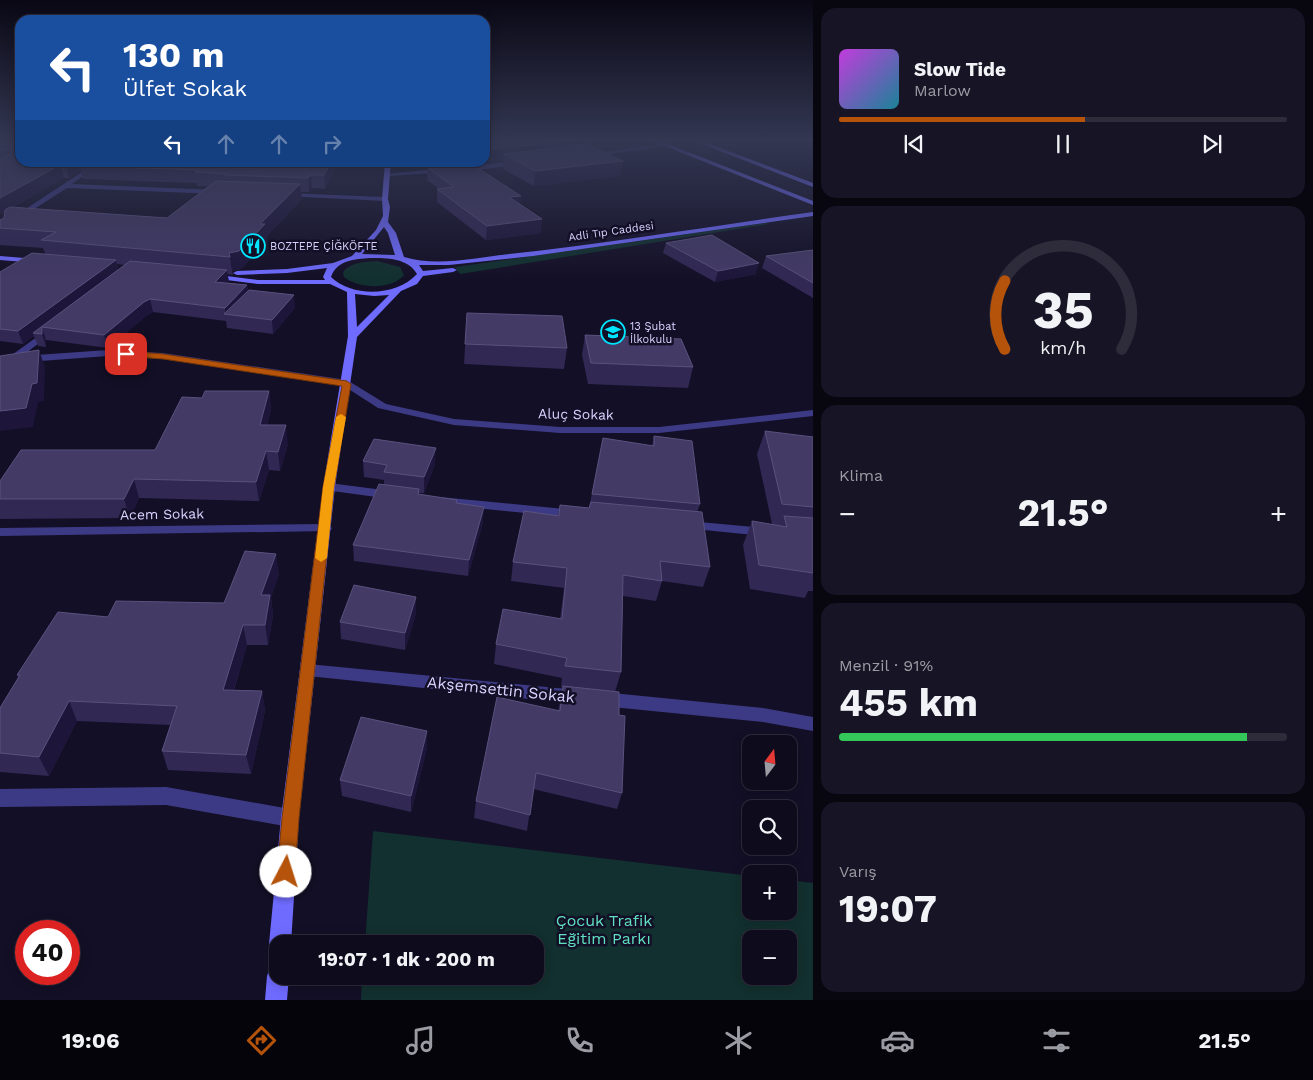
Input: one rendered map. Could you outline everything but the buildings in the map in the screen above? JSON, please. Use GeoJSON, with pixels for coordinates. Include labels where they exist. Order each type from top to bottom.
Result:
{"type":"FeatureCollection","features":[{"type":"Feature","properties":{"kind":"street"},"geometry":{"type":"LineString","coordinates":[[0,229],[63,188]]}},
{"type":"Feature","properties":{"kind":"street"},"geometry":{"type":"LineString","coordinates":[[110,188],[223,192]]}},
{"type":"Feature","properties":{"kind":"street"},"geometry":{"type":"LineString","coordinates":[[355,257],[385,223],[388,204],[385,199],[386,188]]}},
{"type":"Feature","properties":{"kind":"street"},"geometry":{"type":"LineString","coordinates":[[772,188],[813,204]]}},
{"type":"Feature","properties":{"kind":"street"},"geometry":{"type":"LineString","coordinates":[[788,188],[813,198]]}},
{"type":"Feature","properties":{"kind":"street"},"geometry":{"type":"LineString","coordinates":[[281,195],[385,199]]}},
{"type":"Feature","properties":{"kind":"street","name":"Adli Tıp Caddesi"},"geometry":{"type":"LineString","coordinates":[[411,263],[450,264],[813,214]]}},
{"type":"Feature","properties":{"kind":"street","name":"Adli Tıp Caddesi"},"geometry":{"type":"LineString","coordinates":[[421,274],[813,220]]}},
{"type":"Feature","properties":{"kind":"street"},"geometry":{"type":"LineString","coordinates":[[385,223],[392,233],[400,258]]}},
{"type":"Feature","properties":{"kind":"street","name":"Adli Tıp Caddesi"},"geometry":{"type":"LineString","coordinates":[[378,256],[400,258],[411,263],[419,268],[421,274],[418,281],[396,291],[366,293],[351,291],[330,282],[258,282],[202,275],[287,271],[334,265],[355,257],[378,256]]}},
{"type":"Feature","properties":{"kind":"street"},"geometry":{"type":"LineString","coordinates":[[0,258],[46,262]]}},
{"type":"Feature","properties":{"kind":"street"},"geometry":{"type":"LineString","coordinates":[[330,282],[327,277],[328,271],[334,265]]}},
{"type":"Feature","properties":{"kind":"street"},"geometry":{"type":"LineString","coordinates":[[281,935],[290,818],[329,487],[347,384],[353,336],[351,291]]}},
{"type":"Feature","properties":{"kind":"street"},"geometry":{"type":"LineString","coordinates":[[353,336],[396,291]]}},
{"type":"Feature","properties":{"kind":"street"},"geometry":{"type":"LineString","coordinates":[[13,359],[52,329]]}},
{"type":"Feature","properties":{"kind":"street"},"geometry":{"type":"LineString","coordinates":[[0,360],[108,353],[163,356],[347,384]]}},
{"type":"Feature","properties":{"kind":"street","name":"Aluç Sokak"},"geometry":{"type":"LineString","coordinates":[[347,384],[382,406],[454,422],[560,430],[659,430],[813,413]]}},
{"type":"Feature","properties":{"kind":"street"},"geometry":{"type":"LineString","coordinates":[[329,487],[405,497]]}},
{"type":"Feature","properties":{"kind":"street"},"geometry":{"type":"LineString","coordinates":[[424,499],[589,516]]}},
{"type":"Feature","properties":{"kind":"street"},"geometry":{"type":"LineString","coordinates":[[677,524],[774,533]]}},
{"type":"Feature","properties":{"kind":"street","name":"Acem Sokak"},"geometry":{"type":"LineString","coordinates":[[0,532],[325,528]]}},
{"type":"Feature","properties":{"kind":"street","name":"Akşemsettin Sokak"},"geometry":{"type":"LineString","coordinates":[[308,670],[762,715],[813,724]]}},
{"type":"Feature","properties":{"kind":"street"},"geometry":{"type":"LineString","coordinates":[[0,798],[166,796],[290,818]]}},
{"type":"Feature","properties":{"kind":"street"},"geometry":{"type":"LineString","coordinates":[[276,1000],[277,985]]}},
{"type":"Feature","properties":{"kind":"green space"},"geometry":{"type":"Polygon","coordinates":[[[768,224],[460,274],[455,267],[768,224]]]}},
{"type":"Feature","properties":{"kind":"green space"},"geometry":{"type":"Polygon","coordinates":[[[377,261],[400,267],[404,275],[392,283],[375,286],[358,284],[344,277],[343,273],[346,269],[353,265],[377,261]]]}},
{"type":"Feature","properties":{"kind":"green space","name":"Çocuk Trafik Eğitim Parkı"},"geometry":{"type":"Polygon","coordinates":[[[373,831],[742,875],[742,920],[797,920],[797,881],[813,883],[813,1000],[361,1000],[362,985],[544,985],[544,935],[366,935],[373,831]]]}},
{"type":"Feature","properties":{"kind":"slow traffic"},"geometry":{"type":"LineString","coordinates":[[321,558],[329,487],[341,417]]}},
{"type":"Feature","properties":{"kind":"place","name":"BOZTEPE ÇİĞKÖFTE"},"geometry":{"type":"Point","coordinates":[253,246]}},
{"type":"Feature","properties":{"kind":"place","name":"13 Şubat İlkokulu"},"geometry":{"type":"Point","coordinates":[613,332]}},
{"type":"Feature","properties":{"kind":"route"},"geometry":{"type":"LineString","coordinates":[[126,354],[163,356],[347,384],[329,487],[290,818],[286,872]]}}]}
